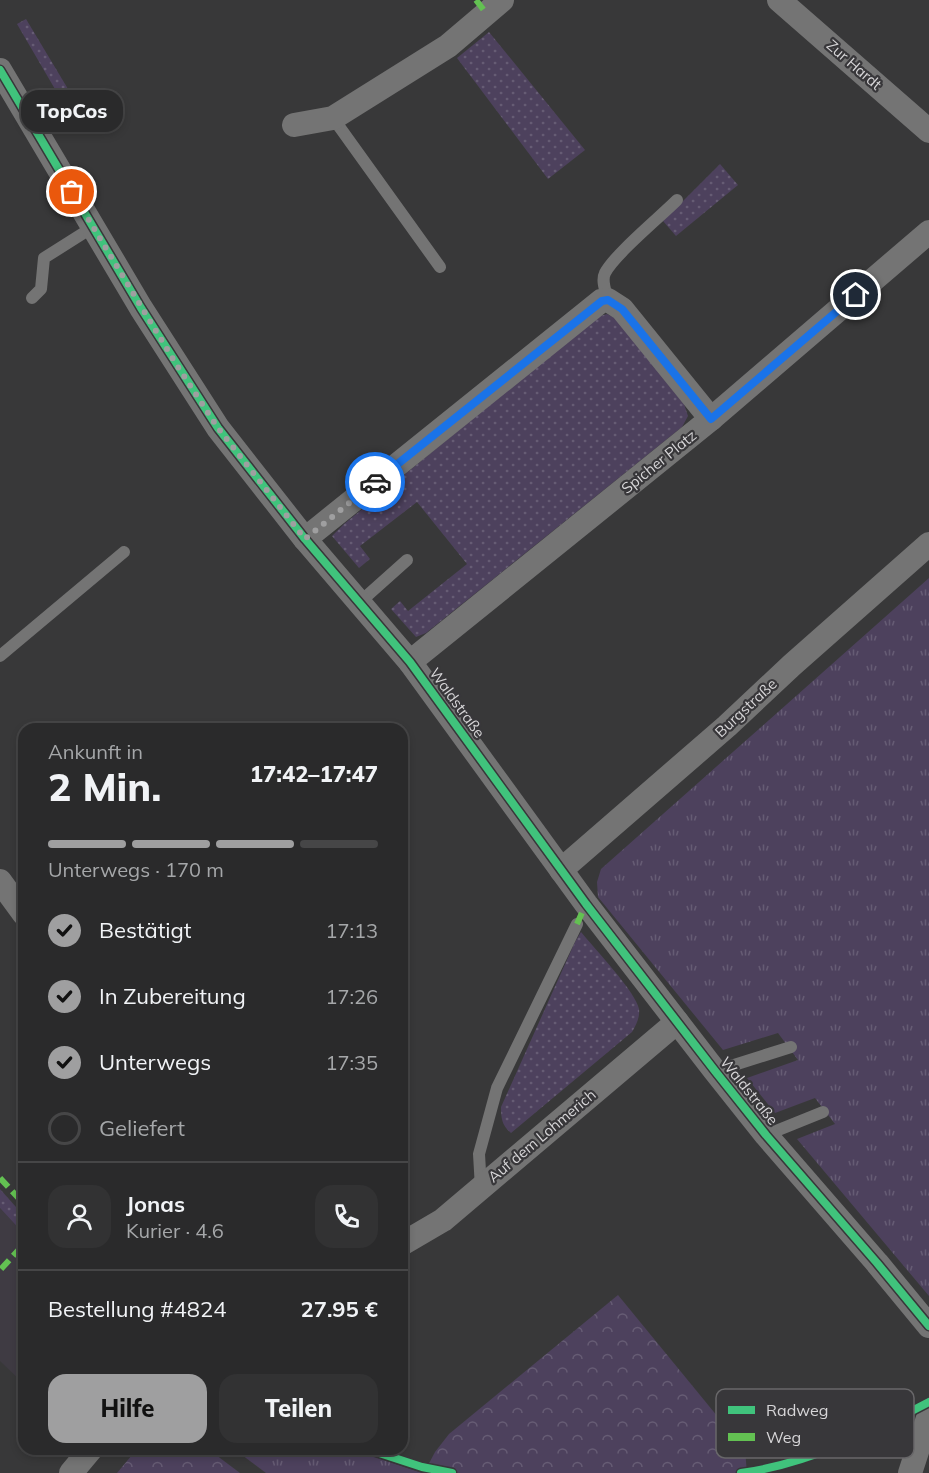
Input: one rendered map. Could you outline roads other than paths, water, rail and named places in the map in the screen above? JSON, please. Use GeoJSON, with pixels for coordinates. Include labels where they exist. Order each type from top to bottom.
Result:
{"type":"FeatureCollection","features":[{"type":"Feature","properties":{"kind":"street"},"geometry":{"type":"LineString","coordinates":[[294,125],[333,118],[448,46],[500,0]]}},
{"type":"Feature","properties":{"kind":"street","name":"Zur Hardt"},"geometry":{"type":"LineString","coordinates":[[779,0],[929,131]]}},
{"type":"Feature","properties":{"kind":"street","name":"Waldstraße"},"geometry":{"type":"LineString","coordinates":[[0,70],[170,355],[218,428],[305,539],[410,662],[586,904],[715,1071],[766,1135],[929,1326]]}},
{"type":"Feature","properties":{"kind":"street","name":"Spicher Platz"},"geometry":{"type":"LineString","coordinates":[[410,662],[711,419],[929,232]]}},
{"type":"Feature","properties":{"kind":"street"},"geometry":{"type":"LineString","coordinates":[[305,539],[602,301],[608,300],[622,309],[711,419]]}},
{"type":"Feature","properties":{"kind":"street","name":"Burgstraße"},"geometry":{"type":"LineString","coordinates":[[561,870],[727,726],[792,665],[929,544]]}},
{"type":"Feature","properties":{"kind":"street"},"geometry":{"type":"LineString","coordinates":[[0,881],[18,906]]}},
{"type":"Feature","properties":{"kind":"street","name":"Auf dem Lohmerich"},"geometry":{"type":"LineString","coordinates":[[408,1240],[443,1220],[677,1022]]}},
{"type":"Feature","properties":{"kind":"street"},"geometry":{"type":"LineString","coordinates":[[910,1473],[929,1415]]}},
{"type":"Feature","properties":{"kind":"street"},"geometry":{"type":"LineString","coordinates":[[71,1473],[86,1455]]}},
{"type":"Feature","properties":{"kind":"lane"},"geometry":{"type":"LineString","coordinates":[[333,118],[440,267]]}},
{"type":"Feature","properties":{"kind":"lane"},"geometry":{"type":"LineString","coordinates":[[608,300],[604,274],[619,256],[677,200]]}},
{"type":"Feature","properties":{"kind":"lane"},"geometry":{"type":"LineString","coordinates":[[32,298],[41,289],[44,258],[93,226]]}},
{"type":"Feature","properties":{"kind":"lane"},"geometry":{"type":"LineString","coordinates":[[0,656],[124,552]]}},
{"type":"Feature","properties":{"kind":"lane"},"geometry":{"type":"LineString","coordinates":[[360,602],[407,560]]}},
{"type":"Feature","properties":{"kind":"lane"},"geometry":{"type":"LineString","coordinates":[[481,1188],[479,1154],[497,1089],[577,924]]}},
{"type":"Feature","properties":{"kind":"lane"},"geometry":{"type":"LineString","coordinates":[[715,1071],[791,1047]]}},
{"type":"Feature","properties":{"kind":"lane"},"geometry":{"type":"LineString","coordinates":[[766,1135],[823,1112]]}},
{"type":"Feature","properties":{"kind":"place","name":"TopCos"},"geometry":{"type":"Point","coordinates":[72,192]}}]}
